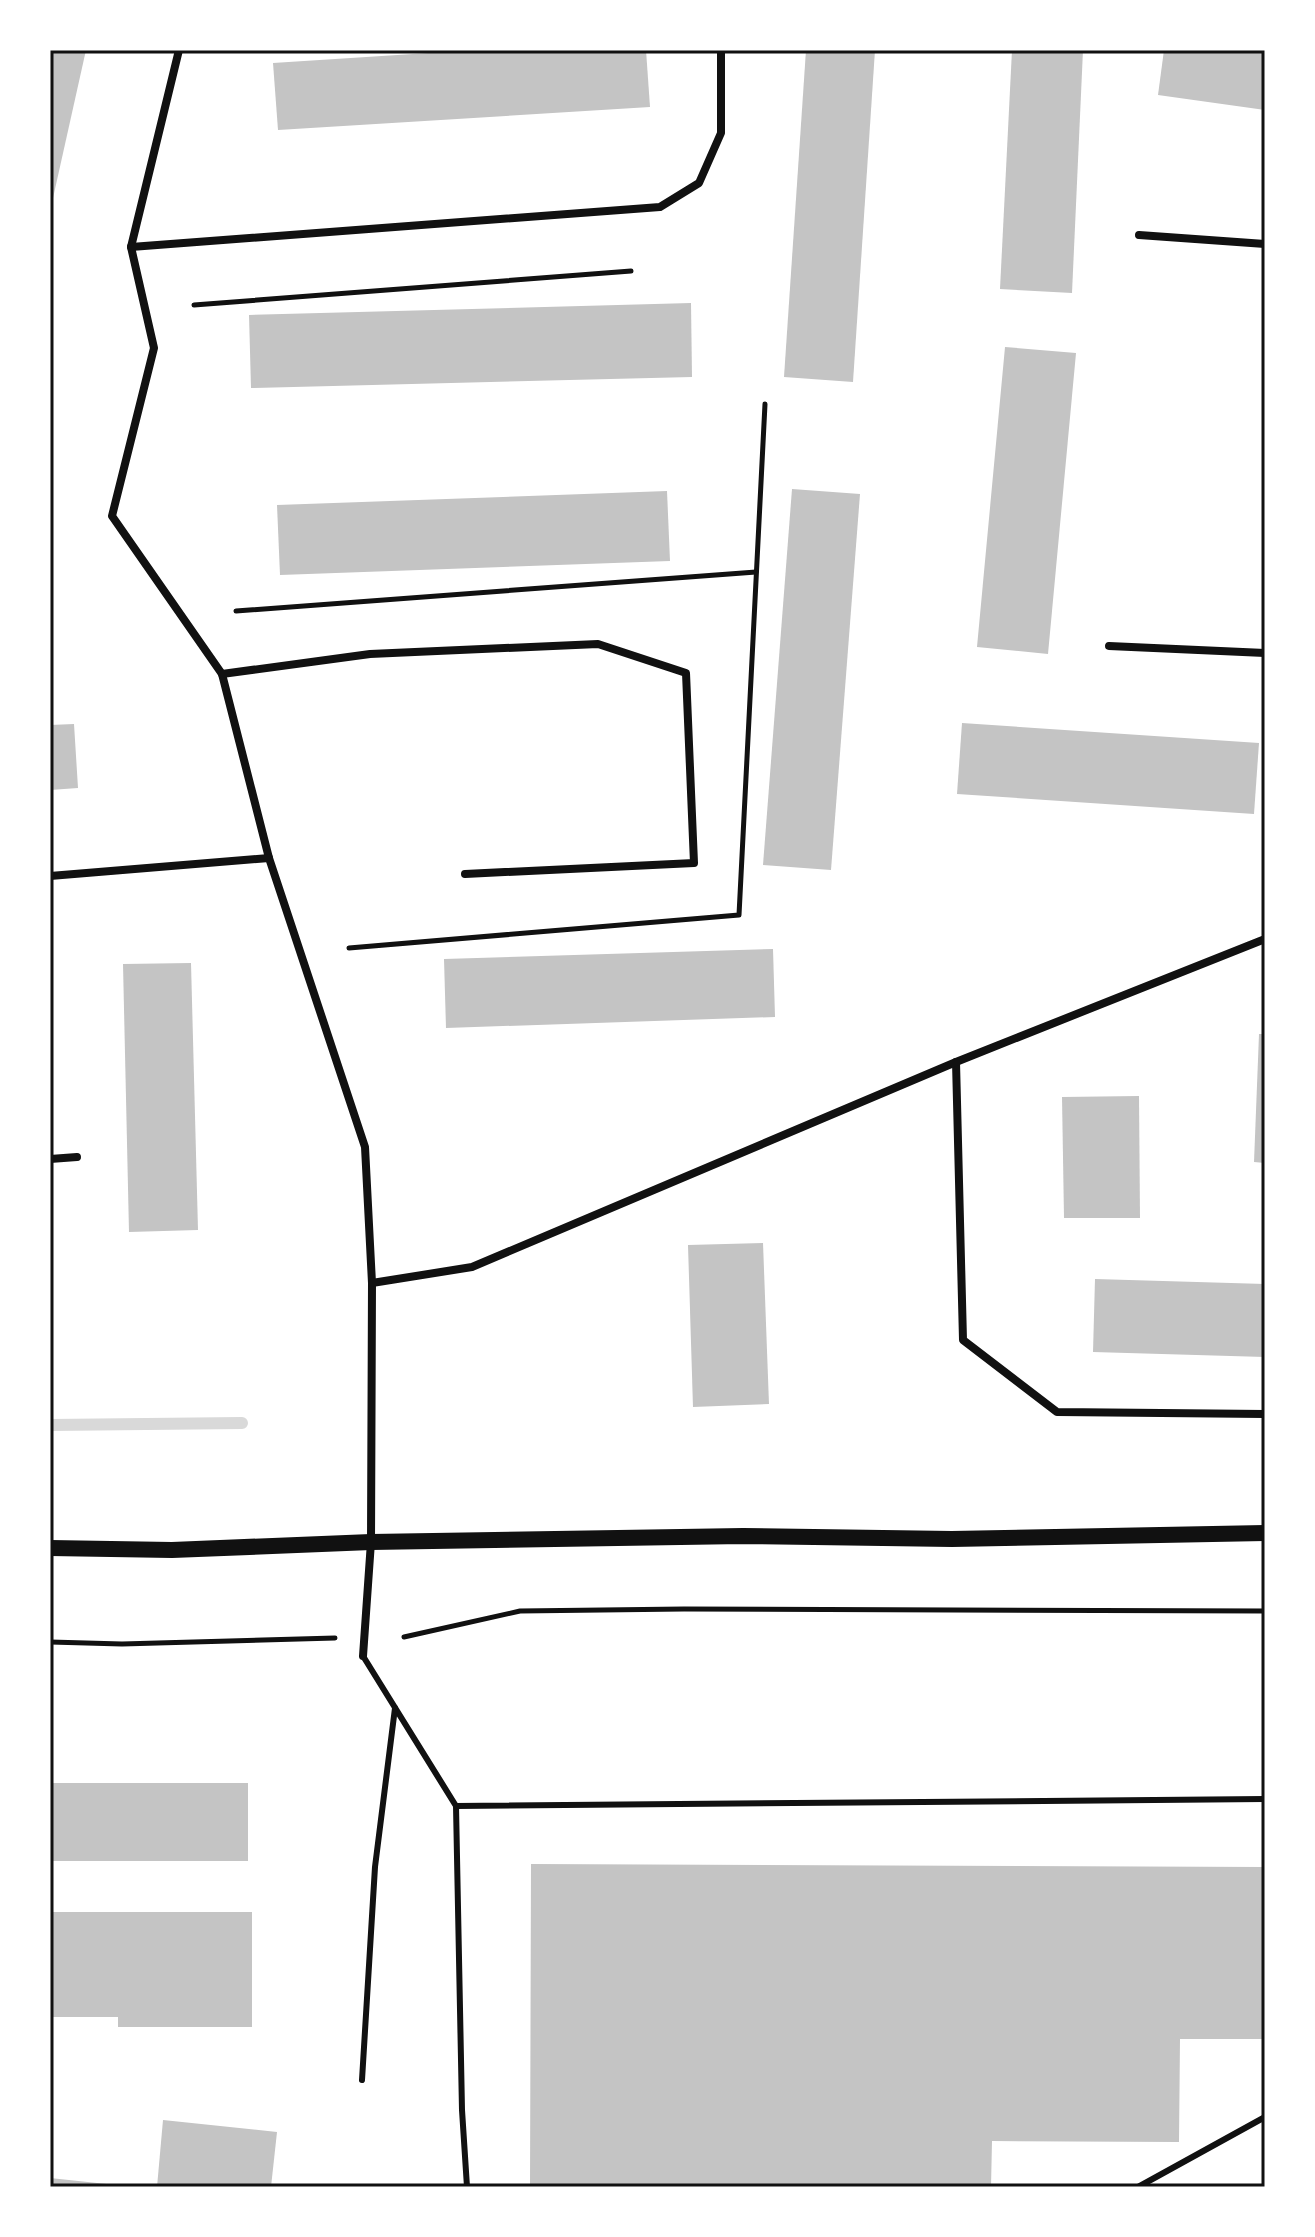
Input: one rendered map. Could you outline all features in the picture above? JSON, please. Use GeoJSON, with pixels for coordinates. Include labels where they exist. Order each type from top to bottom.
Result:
{"type":"FeatureCollection","features":[{"type":"Feature","properties":{"kind":"main road"},"geometry":{"type":"LineString","coordinates":[[50,1548],[172,1550],[371,1542],[743,1536],[952,1539],[1265,1533]]}},
{"type":"Feature","properties":{"kind":"street"},"geometry":{"type":"LineString","coordinates":[[179,50],[131,247],[154,348],[112,516],[222,674],[269,858],[365,1147],[372,1283],[371,1542],[363,1656]]}},
{"type":"Feature","properties":{"kind":"street"},"geometry":{"type":"LineString","coordinates":[[131,247],[660,207],[699,183],[721,133],[721,50]]}},
{"type":"Feature","properties":{"kind":"street"},"geometry":{"type":"LineString","coordinates":[[1139,235],[1265,244]]}},
{"type":"Feature","properties":{"kind":"street"},"geometry":{"type":"LineString","coordinates":[[222,674],[370,654],[598,644],[686,673],[694,863],[465,874]]}},
{"type":"Feature","properties":{"kind":"street"},"geometry":{"type":"LineString","coordinates":[[1109,646],[1265,653]]}},
{"type":"Feature","properties":{"kind":"street"},"geometry":{"type":"LineString","coordinates":[[50,876],[269,858]]}},
{"type":"Feature","properties":{"kind":"street"},"geometry":{"type":"LineString","coordinates":[[372,1283],[472,1267],[956,1062],[1265,939]]}},
{"type":"Feature","properties":{"kind":"street"},"geometry":{"type":"LineString","coordinates":[[956,1062],[963,1340],[1057,1412],[1265,1414]]}},
{"type":"Feature","properties":{"kind":"street"},"geometry":{"type":"LineString","coordinates":[[50,1159],[77,1157]]}},
{"type":"Feature","properties":{"kind":"lane"},"geometry":{"type":"LineString","coordinates":[[363,1656],[456,1806],[462,2098],[467,2187]]}},
{"type":"Feature","properties":{"kind":"lane"},"geometry":{"type":"LineString","coordinates":[[362,2080],[375,1867],[395,1708]]}},
{"type":"Feature","properties":{"kind":"lane"},"geometry":{"type":"LineString","coordinates":[[456,1806],[1265,1799]]}},
{"type":"Feature","properties":{"kind":"lane"},"geometry":{"type":"LineString","coordinates":[[1138,2187],[1265,2117]]}},
{"type":"Feature","properties":{"kind":"path"},"geometry":{"type":"LineString","coordinates":[[194,305],[631,271]]}},
{"type":"Feature","properties":{"kind":"path"},"geometry":{"type":"LineString","coordinates":[[349,948],[739,915],[765,404]]}},
{"type":"Feature","properties":{"kind":"path"},"geometry":{"type":"LineString","coordinates":[[236,611],[756,572]]}},
{"type":"Feature","properties":{"kind":"path"},"geometry":{"type":"LineString","coordinates":[[404,1637],[520,1611],[1265,1611]]}},
{"type":"Feature","properties":{"kind":"path"},"geometry":{"type":"LineString","coordinates":[[50,1642],[122,1644],[335,1638]]}},
{"type":"Feature","properties":{"kind":"building"},"geometry":{"type":"Polygon","coordinates":[[[50,50],[86,50],[51,207],[50,207],[50,50]]]}},
{"type":"Feature","properties":{"kind":"building"},"geometry":{"type":"Polygon","coordinates":[[[475,50],[646,50],[650,107],[278,130],[273,63],[475,50]]]}},
{"type":"Feature","properties":{"kind":"building"},"geometry":{"type":"Polygon","coordinates":[[[806,50],[875,50],[853,382],[784,377],[806,50]]]}},
{"type":"Feature","properties":{"kind":"building"},"geometry":{"type":"Polygon","coordinates":[[[1012,50],[1083,50],[1072,293],[1000,289],[1012,50]]]}},
{"type":"Feature","properties":{"kind":"building"},"geometry":{"type":"Polygon","coordinates":[[[1164,50],[1265,50],[1265,110],[1158,95],[1164,50]]]}},
{"type":"Feature","properties":{"kind":"building"},"geometry":{"type":"Polygon","coordinates":[[[691,303],[692,377],[251,388],[249,315],[691,303]]]}},
{"type":"Feature","properties":{"kind":"building"},"geometry":{"type":"Polygon","coordinates":[[[1005,347],[1076,353],[1048,654],[977,647],[1005,347]]]}},
{"type":"Feature","properties":{"kind":"building"},"geometry":{"type":"Polygon","coordinates":[[[792,489],[860,494],[831,870],[763,865],[792,489]]]}},
{"type":"Feature","properties":{"kind":"building"},"geometry":{"type":"Polygon","coordinates":[[[667,491],[670,561],[280,575],[277,505],[667,491]]]}},
{"type":"Feature","properties":{"kind":"building"},"geometry":{"type":"Polygon","coordinates":[[[962,723],[1259,743],[1254,814],[957,794],[962,723]]]}},
{"type":"Feature","properties":{"kind":"building"},"geometry":{"type":"Polygon","coordinates":[[[74,724],[78,788],[50,790],[50,725],[74,724]]]}},
{"type":"Feature","properties":{"kind":"building"},"geometry":{"type":"Polygon","coordinates":[[[773,949],[775,1017],[446,1028],[444,959],[773,949]]]}},
{"type":"Feature","properties":{"kind":"building"},"geometry":{"type":"Polygon","coordinates":[[[191,963],[198,1230],[129,1232],[123,964],[191,963]]]}},
{"type":"Feature","properties":{"kind":"building"},"geometry":{"type":"Polygon","coordinates":[[[1259,1034],[1265,1034],[1265,1163],[1254,1162],[1259,1034]]]}},
{"type":"Feature","properties":{"kind":"building"},"geometry":{"type":"Polygon","coordinates":[[[1139,1096],[1140,1218],[1064,1218],[1062,1097],[1139,1096]]]}},
{"type":"Feature","properties":{"kind":"building"},"geometry":{"type":"Polygon","coordinates":[[[763,1243],[769,1404],[693,1407],[688,1245],[763,1243]]]}},
{"type":"Feature","properties":{"kind":"building"},"geometry":{"type":"Polygon","coordinates":[[[1095,1279],[1265,1284],[1265,1357],[1093,1352],[1095,1279]]]}},
{"type":"Feature","properties":{"kind":"building"},"geometry":{"type":"Polygon","coordinates":[[[50,1783],[248,1783],[248,1861],[50,1861],[50,1783]]]}},
{"type":"Feature","properties":{"kind":"building"},"geometry":{"type":"Polygon","coordinates":[[[531,1864],[1265,1867],[1265,2039],[1180,2039],[1179,2142],[992,2141],[991,2187],[530,2187],[531,1864]]]}},
{"type":"Feature","properties":{"kind":"building"},"geometry":{"type":"Polygon","coordinates":[[[50,1912],[252,1912],[252,2027],[118,2027],[118,2017],[50,2017],[50,1912]]]}},
{"type":"Feature","properties":{"kind":"building"},"geometry":{"type":"Polygon","coordinates":[[[163,2120],[277,2132],[271,2187],[157,2187],[163,2120]]]}},
{"type":"Feature","properties":{"kind":"building"},"geometry":{"type":"Polygon","coordinates":[[[50,2178],[116,2185],[50,2187],[50,2178]]]}},
{"type":"Feature","properties":{"kind":"waterway"},"geometry":{"type":"LineString","coordinates":[[50,1425],[242,1423]]}}]}
